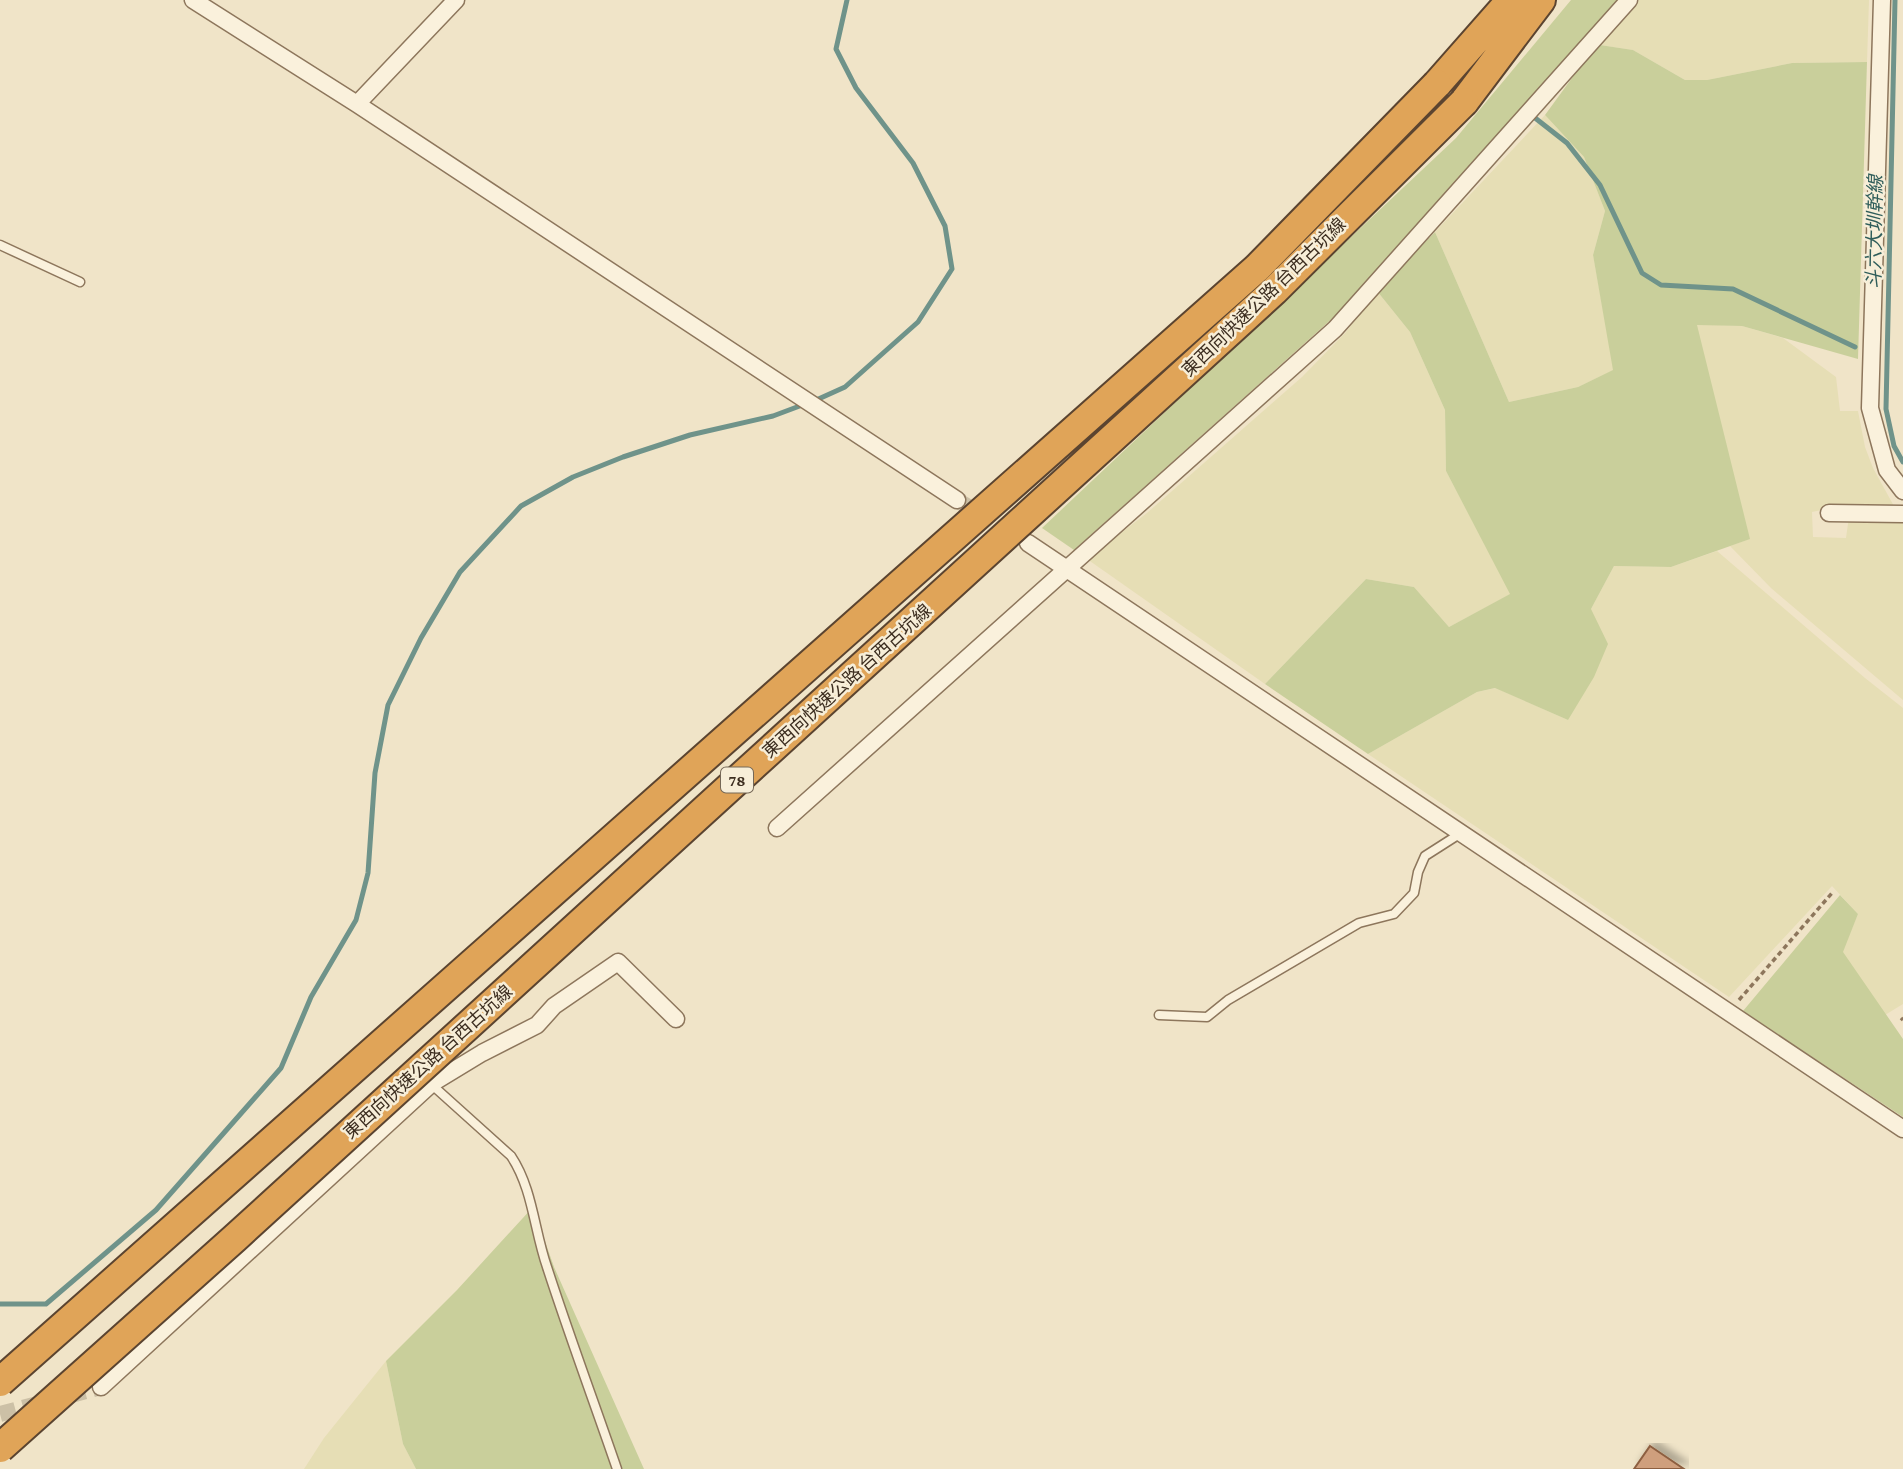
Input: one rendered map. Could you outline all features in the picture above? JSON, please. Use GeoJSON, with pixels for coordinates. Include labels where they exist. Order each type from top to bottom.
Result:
{"type":"FeatureCollection","features":[{"type":"Feature","properties":{"kind":"highway"},"geometry":{"type":"LineString","coordinates":[[1491,66],[1541,0]]}},
{"type":"Feature","properties":{"kind":"highway"},"geometry":{"type":"LineString","coordinates":[[1491,66],[1552,0]]}},
{"type":"Feature","properties":{"kind":"highway","name":"東西向快速公路 台西古坑線"},"geometry":{"type":"LineString","coordinates":[[0,1382],[1257,268],[1437,84],[1505,6]]}},
{"type":"Feature","properties":{"kind":"highway","name":"東西向快速公路 台西古坑線"},"geometry":{"type":"LineString","coordinates":[[0,1448],[235,1238],[1274,291],[1464,102],[1491,66]]}},
{"type":"Feature","properties":{"kind":"street"},"geometry":{"type":"LineString","coordinates":[[193,0],[357,104],[957,500]]}},
{"type":"Feature","properties":{"kind":"street"},"geometry":{"type":"LineString","coordinates":[[357,104],[456,0]]}},
{"type":"Feature","properties":{"kind":"street"},"geometry":{"type":"LineString","coordinates":[[777,828],[1335,329],[1629,0]]}},
{"type":"Feature","properties":{"kind":"street"},"geometry":{"type":"LineString","coordinates":[[1882,0],[1870,408],[1887,470],[1903,491]]}},
{"type":"Feature","properties":{"kind":"street"},"geometry":{"type":"LineString","coordinates":[[1829,513],[1903,514]]}},
{"type":"Feature","properties":{"kind":"street"},"geometry":{"type":"LineString","coordinates":[[1028,543],[1903,1129]]}},
{"type":"Feature","properties":{"kind":"street"},"geometry":{"type":"LineString","coordinates":[[101,1387],[431,1084],[482,1053],[537,1025],[554,1006],[618,961],[676,1019]]}},
{"type":"Feature","properties":{"kind":"lane"},"geometry":{"type":"LineString","coordinates":[[0,245],[80,282]]}},
{"type":"Feature","properties":{"kind":"lane"},"geometry":{"type":"LineString","coordinates":[[1159,1015],[1207,1017],[1228,999],[1359,923],[1394,914],[1414,892],[1425,856],[1461,833]]}},
{"type":"Feature","properties":{"kind":"lane"},"geometry":{"type":"LineString","coordinates":[[431,1084],[511,1156],[521,1174],[546,1264],[617,1469]]}},
{"type":"Feature","properties":{"kind":"path"},"geometry":{"type":"LineString","coordinates":[[1728,1013],[1832,893]]}},
{"type":"Feature","properties":{"kind":"shaded area"},"geometry":{"type":"Polygon","coordinates":[[[1639,0],[1869,0],[1867,62],[1792,63],[1707,80],[1685,80],[1633,50],[1600,45],[1639,0]]]}},
{"type":"Feature","properties":{"kind":"shaded area"},"geometry":{"type":"Polygon","coordinates":[[[1545,115],[1584,157],[1605,211],[1593,255],[1614,370],[1578,387],[1509,402],[1435,232],[1545,115]]]}},
{"type":"Feature","properties":{"kind":"shaded area"},"geometry":{"type":"Polygon","coordinates":[[[1377,291],[1410,332],[1445,410],[1446,471],[1511,594],[1449,627],[1414,587],[1366,579],[1265,684],[1087,559],[1147,513],[1302,377],[1346,332],[1377,291]]]}},
{"type":"Feature","properties":{"kind":"shaded area"},"geometry":{"type":"Polygon","coordinates":[[[1696,324],[1742,326],[1783,338],[1836,377],[1840,411],[1858,411],[1865,447],[1873,468],[1895,508],[1831,508],[1812,512],[1813,537],[1846,538],[1849,517],[1903,522],[1903,700],[1771,588],[1730,546],[1749,539],[1696,324]]]}},
{"type":"Feature","properties":{"kind":"shaded area"},"geometry":{"type":"Polygon","coordinates":[[[1717,551],[1903,708],[1903,1004],[1885,1015],[1842,952],[1858,914],[1832,886],[1729,997],[1368,754],[1477,692],[1496,688],[1568,720],[1591,609],[1614,566],[1671,567],[1717,551]]]}},
{"type":"Feature","properties":{"kind":"shaded area"},"geometry":{"type":"Polygon","coordinates":[[[386,1361],[403,1444],[416,1469],[304,1469],[324,1438],[386,1361]]]}},
{"type":"Feature","properties":{"kind":"green space"},"geometry":{"type":"Polygon","coordinates":[[[1571,0],[1621,0],[1335,316],[1074,550],[1042,528],[1456,138],[1571,0]]]}},
{"type":"Feature","properties":{"kind":"green space"},"geometry":{"type":"Polygon","coordinates":[[[1600,45],[1633,50],[1685,80],[1707,80],[1792,63],[1867,62],[1858,359],[1742,326],[1697,325],[1750,539],[1671,567],[1614,566],[1591,609],[1608,644],[1594,677],[1568,720],[1495,688],[1477,692],[1368,754],[1265,684],[1366,579],[1414,587],[1449,627],[1510,594],[1446,471],[1445,410],[1410,332],[1377,291],[1435,232],[1509,402],[1578,387],[1613,370],[1593,255],[1605,211],[1584,157],[1545,115],[1580,67],[1600,45]]]}},
{"type":"Feature","properties":{"kind":"green space"},"geometry":{"type":"Polygon","coordinates":[[[1840,895],[1858,914],[1843,952],[1903,1039],[1903,1117],[1743,1011],[1840,895]]]}},
{"type":"Feature","properties":{"kind":"green space"},"geometry":{"type":"Polygon","coordinates":[[[533,1207],[554,1267],[644,1469],[416,1469],[403,1444],[386,1361],[457,1290],[533,1207]]]}},
{"type":"Feature","properties":{"kind":"building"},"geometry":{"type":"Polygon","coordinates":[[[1650,1446],[1684,1469],[1634,1469],[1650,1446]]]}},
{"type":"Feature","properties":{"kind":"waterway"},"geometry":{"type":"LineString","coordinates":[[814,401],[845,387],[918,322],[952,269],[945,226],[913,163],[856,88],[836,49],[847,0]]}},
{"type":"Feature","properties":{"kind":"waterway","name":"斗六大圳幹線"},"geometry":{"type":"LineString","coordinates":[[1895,0],[1886,409],[1894,446],[1903,462]]}},
{"type":"Feature","properties":{"kind":"waterway"},"geometry":{"type":"LineString","coordinates":[[1530,114],[1567,143],[1600,185],[1642,273],[1661,285],[1733,289],[1855,347]]}},
{"type":"Feature","properties":{"kind":"waterway"},"geometry":{"type":"LineString","coordinates":[[0,1304],[46,1304],[156,1210],[281,1068],[311,997],[356,920],[368,873],[375,773],[388,705],[421,638],[460,572],[521,506],[573,477],[690,435],[773,416],[805,404]]}},
{"type":"Feature","properties":{"kind":"tunnel"},"geometry":{"type":"LineString","coordinates":[[957,500],[1014,535]]}},
{"type":"Feature","properties":{"kind":"tunnel"},"geometry":{"type":"LineString","coordinates":[[0,1414],[101,1387]]}}]}
